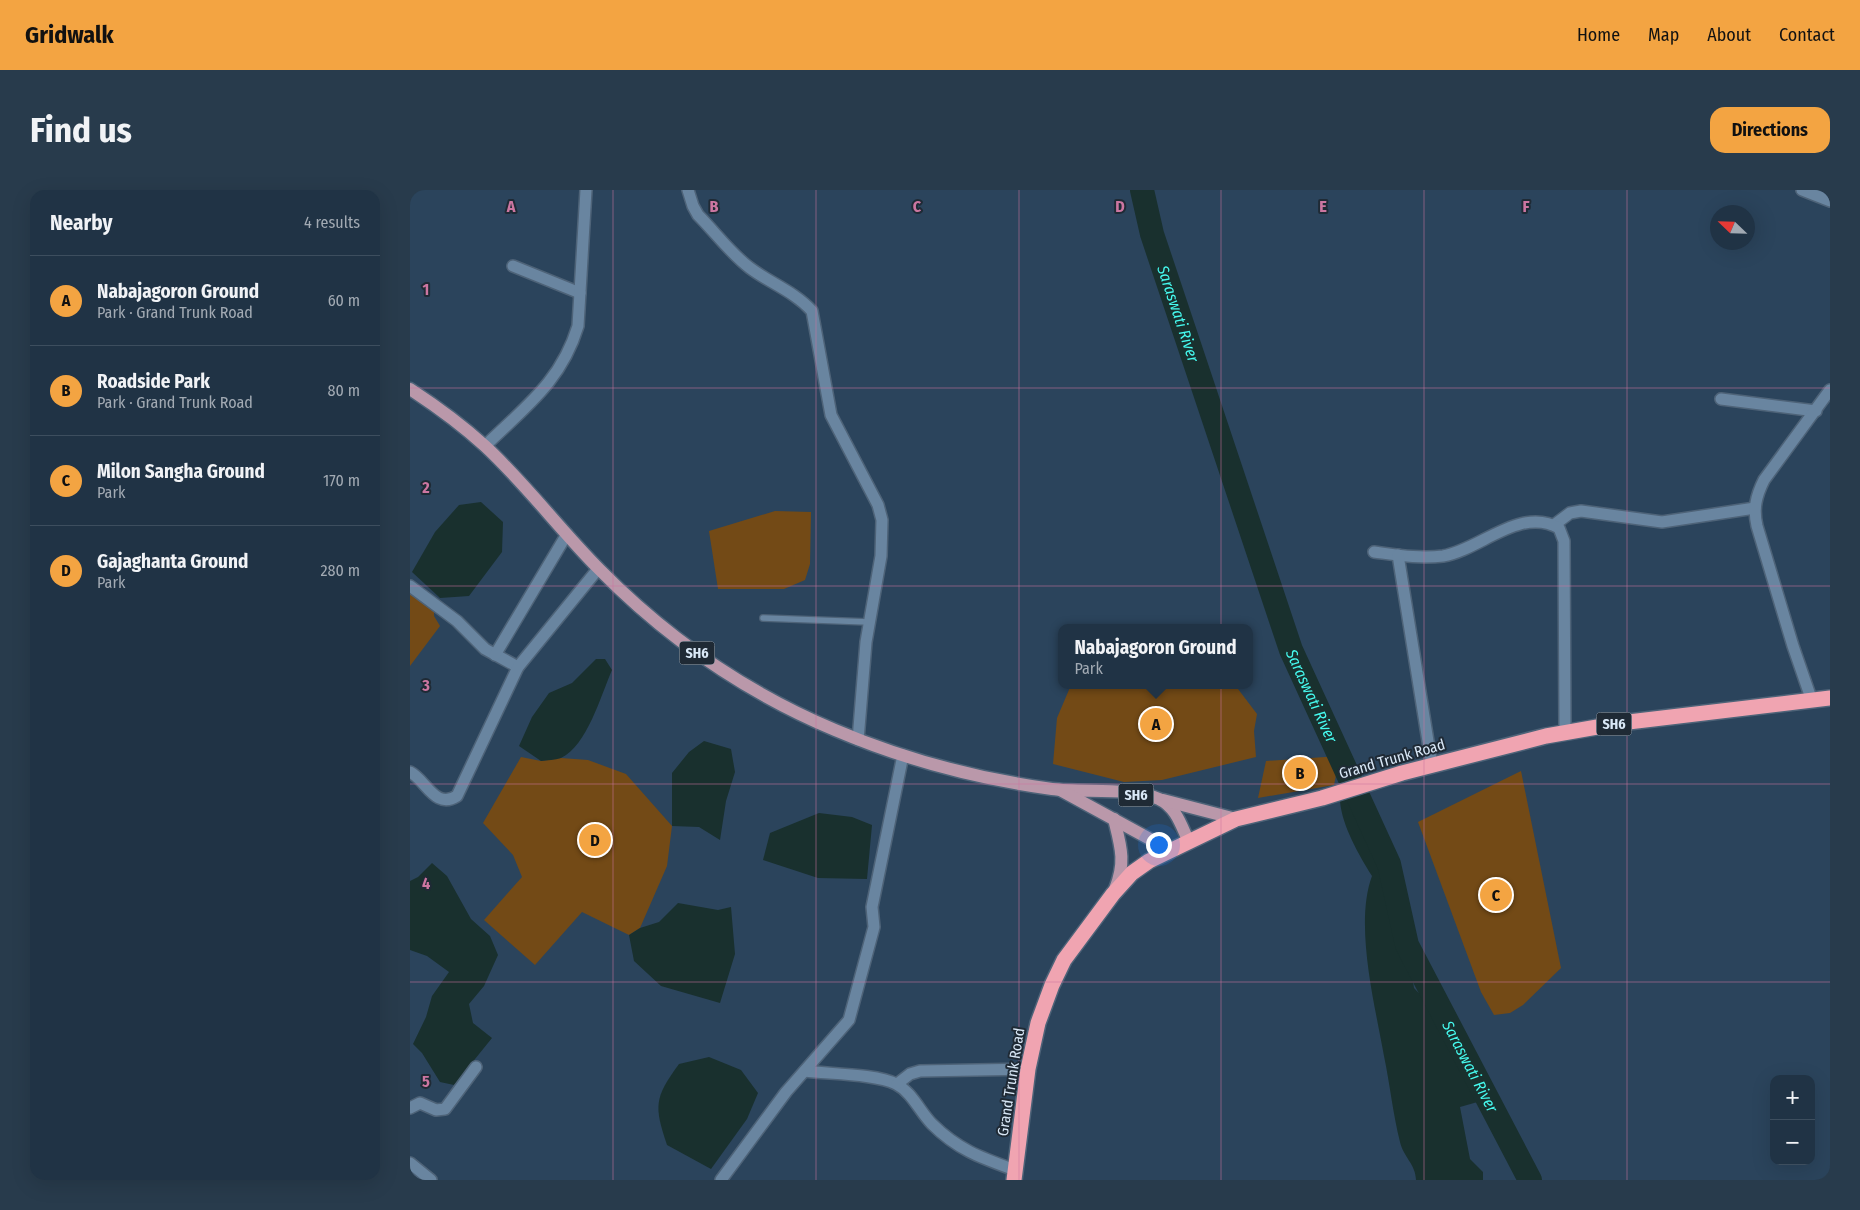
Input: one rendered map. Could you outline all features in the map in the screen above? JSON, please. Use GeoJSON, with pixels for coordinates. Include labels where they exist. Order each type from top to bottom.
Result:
{"type":"FeatureCollection","features":[{"type":"Feature","properties":{"kind":"highway","name":"Grand Trunk Road"},"geometry":{"type":"LineString","coordinates":[[1015,1175],[1028,1069],[1038,1023],[1052,985],[1064,960],[1113,894],[1132,873],[1170,850],[1236,819],[1322,798],[1402,773],[1565,732],[1620,723],[1830,698]]}},
{"type":"Feature","properties":{"kind":"main road","name":"SH6"},"geometry":{"type":"LineString","coordinates":[[410,390],[485,446],[568,534],[598,569],[662,626],[709,662],[782,705],[858,740],[903,755],[1014,784],[1060,790],[1120,793],[1159,799],[1175,812],[1188,840]]}},
{"type":"Feature","properties":{"kind":"main road","name":"SH6"},"geometry":{"type":"LineString","coordinates":[[1060,790],[1170,850]]}},
{"type":"Feature","properties":{"kind":"main road"},"geometry":{"type":"LineString","coordinates":[[1159,799],[1236,819]]}},
{"type":"Feature","properties":{"kind":"main road"},"geometry":{"type":"LineString","coordinates":[[1113,894],[1122,873],[1123,860],[1114,819]]}},
{"type":"Feature","properties":{"kind":"street"},"geometry":{"type":"LineString","coordinates":[[485,446],[545,388],[566,360],[578,326],[586,190]]}},
{"type":"Feature","properties":{"kind":"street"},"geometry":{"type":"LineString","coordinates":[[688,190],[698,215],[741,260],[756,273],[806,303],[812,311],[830,415],[878,505],[882,520],[881,556],[869,622],[858,740]]}},
{"type":"Feature","properties":{"kind":"street"},"geometry":{"type":"LineString","coordinates":[[1802,190],[1830,201]]}},
{"type":"Feature","properties":{"kind":"street"},"geometry":{"type":"LineString","coordinates":[[513,266],[580,293]]}},
{"type":"Feature","properties":{"kind":"street"},"geometry":{"type":"LineString","coordinates":[[1812,701],[1782,610],[1758,526],[1755,508],[1757,494],[1764,480],[1830,390]]}},
{"type":"Feature","properties":{"kind":"street"},"geometry":{"type":"LineString","coordinates":[[1721,399],[1816,411]]}},
{"type":"Feature","properties":{"kind":"street"},"geometry":{"type":"LineString","coordinates":[[1554,525],[1570,513],[1581,511],[1662,522],[1755,508]]}},
{"type":"Feature","properties":{"kind":"street"},"geometry":{"type":"LineString","coordinates":[[1374,552],[1413,557],[1444,556],[1513,527],[1547,523],[1554,525],[1563,532],[1565,732]]}},
{"type":"Feature","properties":{"kind":"street"},"geometry":{"type":"LineString","coordinates":[[495,655],[568,534]]}},
{"type":"Feature","properties":{"kind":"street"},"geometry":{"type":"LineString","coordinates":[[1398,555],[1432,766]]}},
{"type":"Feature","properties":{"kind":"street"},"geometry":{"type":"LineString","coordinates":[[410,772],[438,799],[451,800],[457,796],[518,667],[598,569]]}},
{"type":"Feature","properties":{"kind":"street"},"geometry":{"type":"LineString","coordinates":[[410,586],[457,621],[478,643],[495,655],[518,667]]}},
{"type":"Feature","properties":{"kind":"street"},"geometry":{"type":"LineString","coordinates":[[721,1180],[805,1071],[849,1020],[874,927],[872,906],[903,755]]}},
{"type":"Feature","properties":{"kind":"street"},"geometry":{"type":"LineString","coordinates":[[410,1108],[420,1103],[436,1110],[445,1109],[476,1067]]}},
{"type":"Feature","properties":{"kind":"street"},"geometry":{"type":"LineString","coordinates":[[897,1084],[910,1074],[920,1071],[1028,1069]]}},
{"type":"Feature","properties":{"kind":"street"},"geometry":{"type":"LineString","coordinates":[[805,1071],[870,1078],[897,1084],[910,1096],[930,1123],[955,1145],[1015,1175]]}},
{"type":"Feature","properties":{"kind":"street"},"geometry":{"type":"LineString","coordinates":[[410,1163],[431,1180]]}},
{"type":"Feature","properties":{"kind":"lane"},"geometry":{"type":"LineString","coordinates":[[763,618],[869,622]]}},
{"type":"Feature","properties":{"kind":"shaded area"},"geometry":{"type":"Polygon","coordinates":[[[775,511],[811,512],[810,564],[805,580],[784,589],[718,589],[709,531],[775,511]]]}},
{"type":"Feature","properties":{"kind":"shaded area"},"geometry":{"type":"Polygon","coordinates":[[[410,585],[434,600],[434,616],[440,626],[410,666],[410,585]]]}},
{"type":"Feature","properties":{"kind":"shaded area"},"geometry":{"type":"Polygon","coordinates":[[[1069,689],[1238,689],[1257,714],[1254,731],[1256,757],[1162,780],[1124,782],[1053,764],[1057,718],[1069,689]]]}},
{"type":"Feature","properties":{"kind":"shaded area"},"geometry":{"type":"Polygon","coordinates":[[[1340,756],[1334,785],[1258,798],[1266,761],[1340,756]]]}},
{"type":"Feature","properties":{"kind":"shaded area"},"geometry":{"type":"Polygon","coordinates":[[[521,757],[541,761],[561,758],[588,760],[626,774],[672,826],[667,866],[640,928],[629,935],[582,912],[535,965],[484,920],[522,877],[513,855],[483,823],[521,757]]]}},
{"type":"Feature","properties":{"kind":"shaded area"},"geometry":{"type":"Polygon","coordinates":[[[1521,771],[1561,968],[1523,1005],[1510,1013],[1494,1015],[1481,992],[1418,822],[1521,771]]]}},
{"type":"Feature","properties":{"kind":"water"},"geometry":{"type":"Polygon","coordinates":[[[481,502],[503,522],[502,552],[469,596],[440,598],[412,572],[435,532],[459,505],[481,502]]]}},
{"type":"Feature","properties":{"kind":"water"},"geometry":{"type":"Polygon","coordinates":[[[596,659],[605,659],[612,670],[592,719],[578,743],[561,758],[541,761],[519,746],[532,717],[549,693],[572,683],[596,659]]]}},
{"type":"Feature","properties":{"kind":"water"},"geometry":{"type":"Polygon","coordinates":[[[704,741],[731,749],[735,772],[726,801],[720,840],[699,827],[672,826],[672,773],[689,752],[704,741]]]}},
{"type":"Feature","properties":{"kind":"water"},"geometry":{"type":"Polygon","coordinates":[[[1358,795],[1389,864],[1407,945],[1414,988],[1448,1024],[1488,1099],[1460,1107],[1470,1159],[1483,1172],[1483,1180],[1416,1180],[1414,1170],[1402,1147],[1395,1121],[1368,965],[1365,918],[1367,896],[1372,876],[1357,850],[1341,811],[1340,801],[1358,795]]]}},
{"type":"Feature","properties":{"kind":"water"},"geometry":{"type":"Polygon","coordinates":[[[819,813],[852,817],[872,825],[867,879],[818,878],[763,860],[770,833],[819,813]]]}},
{"type":"Feature","properties":{"kind":"water"},"geometry":{"type":"Polygon","coordinates":[[[432,863],[447,876],[471,919],[490,936],[498,955],[484,986],[469,1004],[473,1023],[492,1038],[454,1085],[440,1082],[422,1053],[413,1044],[426,1017],[432,996],[449,972],[427,956],[410,950],[410,881],[418,877],[432,863]]]}},
{"type":"Feature","properties":{"kind":"water"},"geometry":{"type":"Polygon","coordinates":[[[678,903],[718,910],[731,907],[735,954],[720,1003],[661,986],[634,961],[629,935],[640,928],[659,922],[678,903]]]}},
{"type":"Feature","properties":{"kind":"water"},"geometry":{"type":"Polygon","coordinates":[[[709,1057],[741,1070],[758,1093],[747,1119],[711,1169],[667,1145],[658,1111],[661,1094],[679,1064],[709,1057]]]}},
{"type":"Feature","properties":{"kind":"waterway","name":"Saraswati River"},"geometry":{"type":"LineString","coordinates":[[1142,190],[1152,234],[1291,650],[1389,864],[1407,945],[1530,1180]]}},
{"type":"Feature","properties":{"kind":"place","name":"Nabajagoron Ground"},"geometry":{"type":"Point","coordinates":[1156,724]}},
{"type":"Feature","properties":{"kind":"place","name":"Roadside Park"},"geometry":{"type":"Point","coordinates":[1300,773]}},
{"type":"Feature","properties":{"kind":"place","name":"Gajaghanta Ground"},"geometry":{"type":"Point","coordinates":[595,840]}},
{"type":"Feature","properties":{"kind":"place","name":"Milon Sangha Ground"},"geometry":{"type":"Point","coordinates":[1496,895]}}]}
